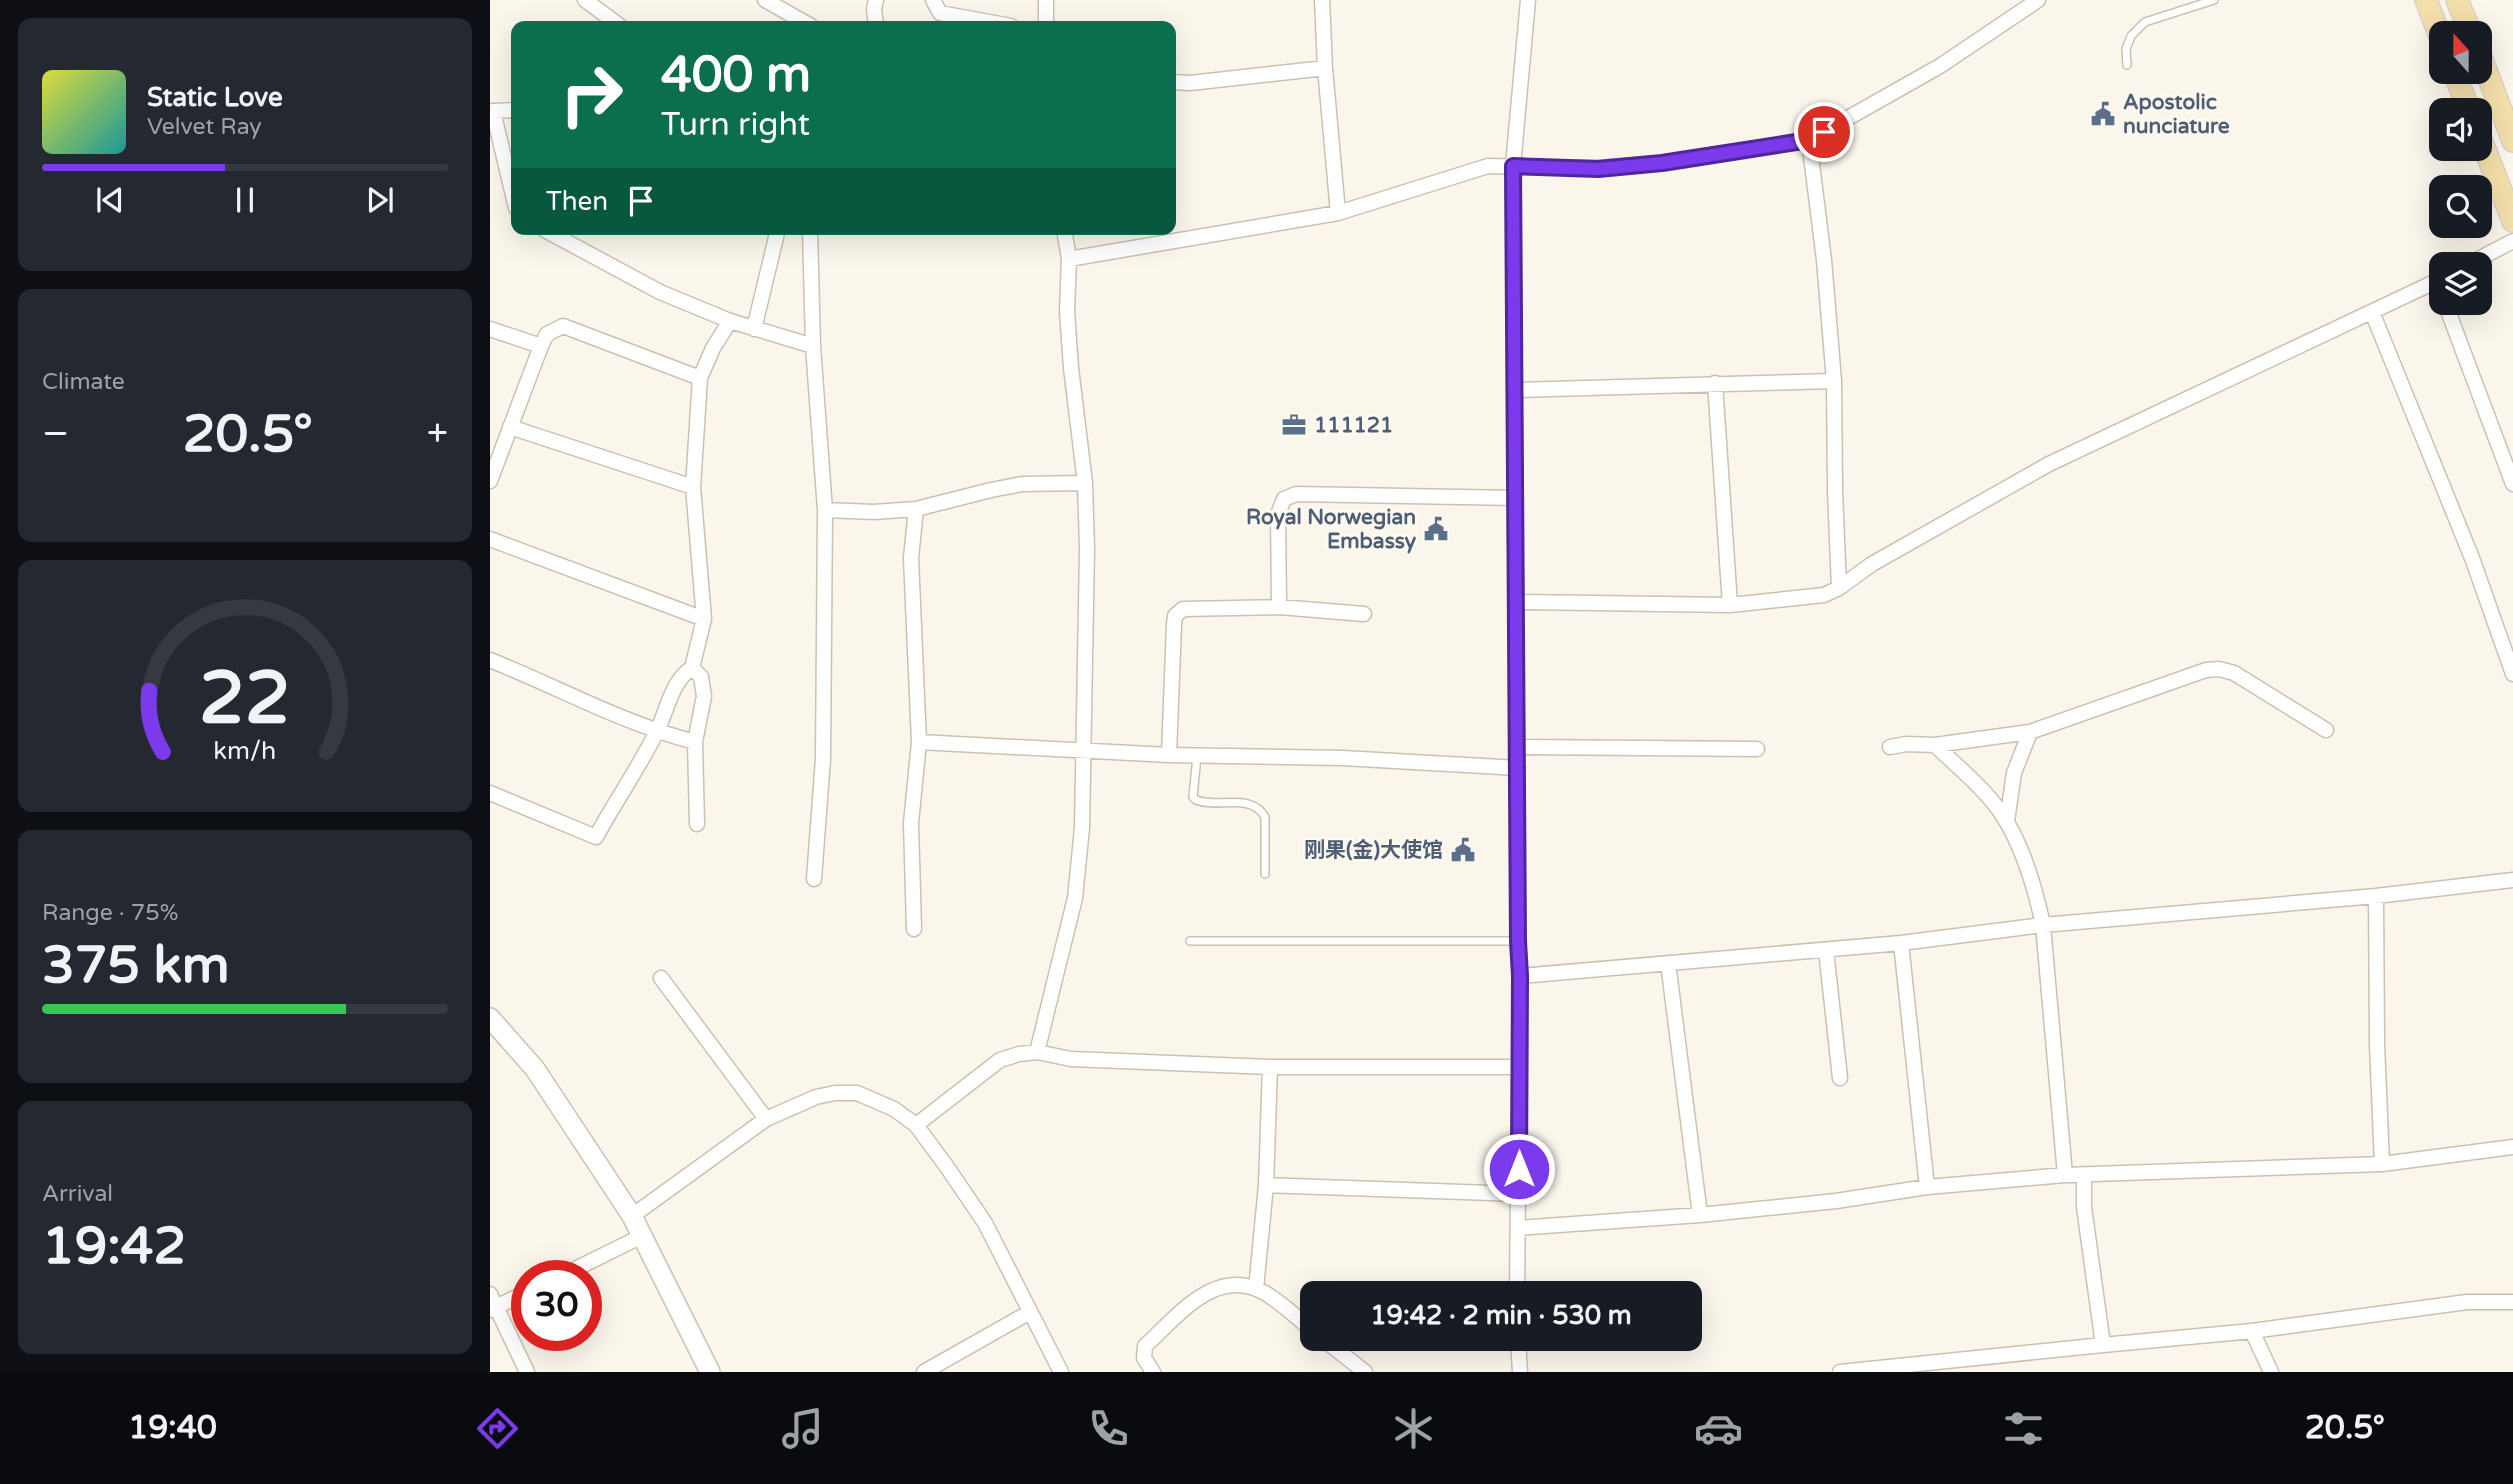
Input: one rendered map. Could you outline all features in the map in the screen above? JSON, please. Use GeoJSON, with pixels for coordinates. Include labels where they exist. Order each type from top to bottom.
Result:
{"type":"FeatureCollection","features":[{"type":"Feature","properties":{"kind":"main road"},"geometry":{"type":"LineString","coordinates":[[2426,0],[2434,21]]}},
{"type":"Feature","properties":{"kind":"main road"},"geometry":{"type":"LineString","coordinates":[[2457,0],[2466,21]]}},
{"type":"Feature","properties":{"kind":"main road"},"geometry":{"type":"LineString","coordinates":[[2491,84],[2513,141]]}},
{"type":"Feature","properties":{"kind":"main road"},"geometry":{"type":"LineString","coordinates":[[2489,161],[2513,222]]}},
{"type":"Feature","properties":{"kind":"street"},"geometry":{"type":"LineString","coordinates":[[585,0],[613,21]]}},
{"type":"Feature","properties":{"kind":"street"},"geometry":{"type":"LineString","coordinates":[[765,0],[802,21]]}},
{"type":"Feature","properties":{"kind":"street"},"geometry":{"type":"LineString","coordinates":[[875,21],[876,0]]}},
{"type":"Feature","properties":{"kind":"street"},"geometry":{"type":"LineString","coordinates":[[1046,0],[1046,21]]}},
{"type":"Feature","properties":{"kind":"street"},"geometry":{"type":"LineString","coordinates":[[1322,0],[1325,68],[1338,213]]}},
{"type":"Feature","properties":{"kind":"street"},"geometry":{"type":"LineString","coordinates":[[1517,1281],[1520,976],[1513,166],[1528,0]]}},
{"type":"Feature","properties":{"kind":"street"},"geometry":{"type":"LineString","coordinates":[[1069,259],[1338,213],[1488,166],[1598,169],[1662,163],[1809,140],[1940,66],[2038,0]]}},
{"type":"Feature","properties":{"kind":"street"},"geometry":{"type":"LineString","coordinates":[[937,6],[992,21]]}},
{"type":"Feature","properties":{"kind":"street"},"geometry":{"type":"LineString","coordinates":[[1176,82],[1325,68]]}},
{"type":"Feature","properties":{"kind":"street"},"geometry":{"type":"LineString","coordinates":[[511,109],[491,106],[511,188]]}},
{"type":"Feature","properties":{"kind":"street"},"geometry":{"type":"LineString","coordinates":[[1809,140],[1824,260],[1834,381],[1839,589]]}},
{"type":"Feature","properties":{"kind":"street"},"geometry":{"type":"LineString","coordinates":[[554,235],[660,292],[730,321],[813,346]]}},
{"type":"Feature","properties":{"kind":"street"},"geometry":{"type":"LineString","coordinates":[[754,329],[777,235]]}},
{"type":"Feature","properties":{"kind":"street"},"geometry":{"type":"LineString","coordinates":[[810,235],[813,346],[825,510],[823,759],[814,879]]}},
{"type":"Feature","properties":{"kind":"street"},"geometry":{"type":"LineString","coordinates":[[1037,1052],[1074,898],[1082,828],[1083,650],[1087,549],[1085,483],[1067,311],[1069,259],[1065,235]]}},
{"type":"Feature","properties":{"kind":"street"},"geometry":{"type":"LineString","coordinates":[[2492,252],[2513,241]]}},
{"type":"Feature","properties":{"kind":"street"},"geometry":{"type":"LineString","coordinates":[[1516,602],[1730,605],[1797,599],[1839,589],[1872,564],[2049,464],[2372,312],[2429,289]]}},
{"type":"Feature","properties":{"kind":"street"},"geometry":{"type":"LineString","coordinates":[[2372,312],[2472,558],[2513,674]]}},
{"type":"Feature","properties":{"kind":"street"},"geometry":{"type":"LineString","coordinates":[[2450,315],[2513,484]]}},
{"type":"Feature","properties":{"kind":"street"},"geometry":{"type":"LineString","coordinates":[[490,793],[596,837],[657,732],[683,673],[692,668],[704,619],[693,487],[700,378],[713,348],[730,321]]}},
{"type":"Feature","properties":{"kind":"street"},"geometry":{"type":"LineString","coordinates":[[490,481],[541,346],[547,334],[563,326],[700,378]]}},
{"type":"Feature","properties":{"kind":"street"},"geometry":{"type":"LineString","coordinates":[[490,329],[541,346]]}},
{"type":"Feature","properties":{"kind":"street"},"geometry":{"type":"LineString","coordinates":[[1516,390],[1834,381]]}},
{"type":"Feature","properties":{"kind":"street"},"geometry":{"type":"LineString","coordinates":[[1715,383],[1730,605]]}},
{"type":"Feature","properties":{"kind":"street"},"geometry":{"type":"LineString","coordinates":[[510,427],[693,487]]}},
{"type":"Feature","properties":{"kind":"street"},"geometry":{"type":"LineString","coordinates":[[825,510],[874,512],[916,509],[1021,484],[1085,483]]}},
{"type":"Feature","properties":{"kind":"street"},"geometry":{"type":"LineString","coordinates":[[1279,607],[1278,514],[1284,499],[1296,494],[1516,498]]}},
{"type":"Feature","properties":{"kind":"street"},"geometry":{"type":"LineString","coordinates":[[914,929],[911,823],[919,742],[911,558],[916,509]]}},
{"type":"Feature","properties":{"kind":"street"},"geometry":{"type":"LineString","coordinates":[[490,539],[704,619]]}},
{"type":"Feature","properties":{"kind":"street"},"geometry":{"type":"LineString","coordinates":[[1169,755],[1175,616],[1183,610],[1279,607],[1364,614]]}},
{"type":"Feature","properties":{"kind":"street"},"geometry":{"type":"LineString","coordinates":[[490,660],[657,732],[695,742]]}},
{"type":"Feature","properties":{"kind":"street"},"geometry":{"type":"LineString","coordinates":[[692,668],[701,677],[704,696],[695,742],[697,824]]}},
{"type":"Feature","properties":{"kind":"street"},"geometry":{"type":"LineString","coordinates":[[1890,747],[1906,744],[1935,745],[2030,732],[2206,670],[2219,669],[2234,673],[2326,730]]}},
{"type":"Feature","properties":{"kind":"street"},"geometry":{"type":"LineString","coordinates":[[2007,821],[2014,773],[2030,732]]}},
{"type":"Feature","properties":{"kind":"street"},"geometry":{"type":"LineString","coordinates":[[919,742],[1169,755],[1343,758],[1518,768]]}},
{"type":"Feature","properties":{"kind":"street"},"geometry":{"type":"LineString","coordinates":[[1935,745],[1986,794],[2007,821],[2036,890],[2043,925],[2065,1175]]}},
{"type":"Feature","properties":{"kind":"street"},"geometry":{"type":"LineString","coordinates":[[1518,747],[1757,749]]}},
{"type":"Feature","properties":{"kind":"street"},"geometry":{"type":"LineString","coordinates":[[1520,976],[1902,943],[2043,925],[2376,896],[2513,880]]}},
{"type":"Feature","properties":{"kind":"street"},"geometry":{"type":"LineString","coordinates":[[2376,896],[2377,1044],[2382,1164]]}},
{"type":"Feature","properties":{"kind":"street"},"geometry":{"type":"LineString","coordinates":[[1902,943],[1927,1187]]}},
{"type":"Feature","properties":{"kind":"street"},"geometry":{"type":"LineString","coordinates":[[1826,950],[1840,1078]]}},
{"type":"Feature","properties":{"kind":"street"},"geometry":{"type":"LineString","coordinates":[[1668,963],[1700,1214]]}},
{"type":"Feature","properties":{"kind":"street"},"geometry":{"type":"LineString","coordinates":[[661,978],[766,1119]]}},
{"type":"Feature","properties":{"kind":"street"},"geometry":{"type":"LineString","coordinates":[[490,1018],[535,1069],[632,1216],[710,1372]]}},
{"type":"Feature","properties":{"kind":"street"},"geometry":{"type":"LineString","coordinates":[[916,1125],[1000,1060],[1037,1052],[1071,1059],[1270,1067],[1519,1067]]}},
{"type":"Feature","properties":{"kind":"street"},"geometry":{"type":"LineString","coordinates":[[1256,1289],[1266,1185],[1270,1067]]}},
{"type":"Feature","properties":{"kind":"street"},"geometry":{"type":"LineString","coordinates":[[632,1216],[766,1119],[816,1097],[835,1093],[857,1093],[894,1109],[916,1125],[985,1223],[1061,1372]]}},
{"type":"Feature","properties":{"kind":"street"},"geometry":{"type":"LineString","coordinates":[[1518,1228],[1700,1214],[1836,1200],[1927,1187],[2065,1175],[2382,1164],[2513,1147]]}},
{"type":"Feature","properties":{"kind":"street"},"geometry":{"type":"LineString","coordinates":[[2084,1175],[2084,1207],[2103,1345]]}},
{"type":"Feature","properties":{"kind":"street"},"geometry":{"type":"LineString","coordinates":[[1266,1185],[1520,1194]]}},
{"type":"Feature","properties":{"kind":"street"},"geometry":{"type":"LineString","coordinates":[[593,1260],[642,1236]]}},
{"type":"Feature","properties":{"kind":"street"},"geometry":{"type":"LineString","coordinates":[[1153,1372],[1144,1358],[1145,1346],[1204,1293],[1225,1284],[1256,1289],[1300,1321]]}},
{"type":"Feature","properties":{"kind":"street"},"geometry":{"type":"LineString","coordinates":[[511,1297],[492,1304],[527,1372]]}},
{"type":"Feature","properties":{"kind":"street"},"geometry":{"type":"LineString","coordinates":[[1840,1372],[2252,1331],[2467,1302],[2513,1302]]}},
{"type":"Feature","properties":{"kind":"street"},"geometry":{"type":"LineString","coordinates":[[924,1372],[1030,1312]]}},
{"type":"Feature","properties":{"kind":"street"},"geometry":{"type":"LineString","coordinates":[[2252,1331],[2271,1372]]}},
{"type":"Feature","properties":{"kind":"street"},"geometry":{"type":"LineString","coordinates":[[1338,1351],[1365,1372]]}},
{"type":"Feature","properties":{"kind":"street"},"geometry":{"type":"LineString","coordinates":[[1519,1351],[1520,1372]]}},
{"type":"Feature","properties":{"kind":"lane"},"geometry":{"type":"LineString","coordinates":[[2127,65],[2126,49],[2131,36],[2145,22],[2214,0]]}},
{"type":"Feature","properties":{"kind":"lane"},"geometry":{"type":"LineString","coordinates":[[1197,755],[1196,800],[1201,803],[1248,803],[1261,809],[1265,817],[1265,874]]}},
{"type":"Feature","properties":{"kind":"lane"},"geometry":{"type":"LineString","coordinates":[[1190,941],[1518,941]]}},
{"type":"Feature","properties":{"kind":"place","name":"Apostolic nunciature"},"geometry":{"type":"Point","coordinates":[2103,114]}},
{"type":"Feature","properties":{"kind":"place","name":"111121"},"geometry":{"type":"Point","coordinates":[1294,425]}},
{"type":"Feature","properties":{"kind":"place","name":"Royal Norwegian Embassy"},"geometry":{"type":"Point","coordinates":[1436,529]}},
{"type":"Feature","properties":{"kind":"place","name":"刚果(金)大使馆"},"geometry":{"type":"Point","coordinates":[1463,850]}},
{"type":"Feature","properties":{"kind":"route"},"geometry":{"type":"LineString","coordinates":[[1519,1169],[1520,976],[1513,166],[1598,169],[1662,163],[1809,140],[1824,132]]}}]}
